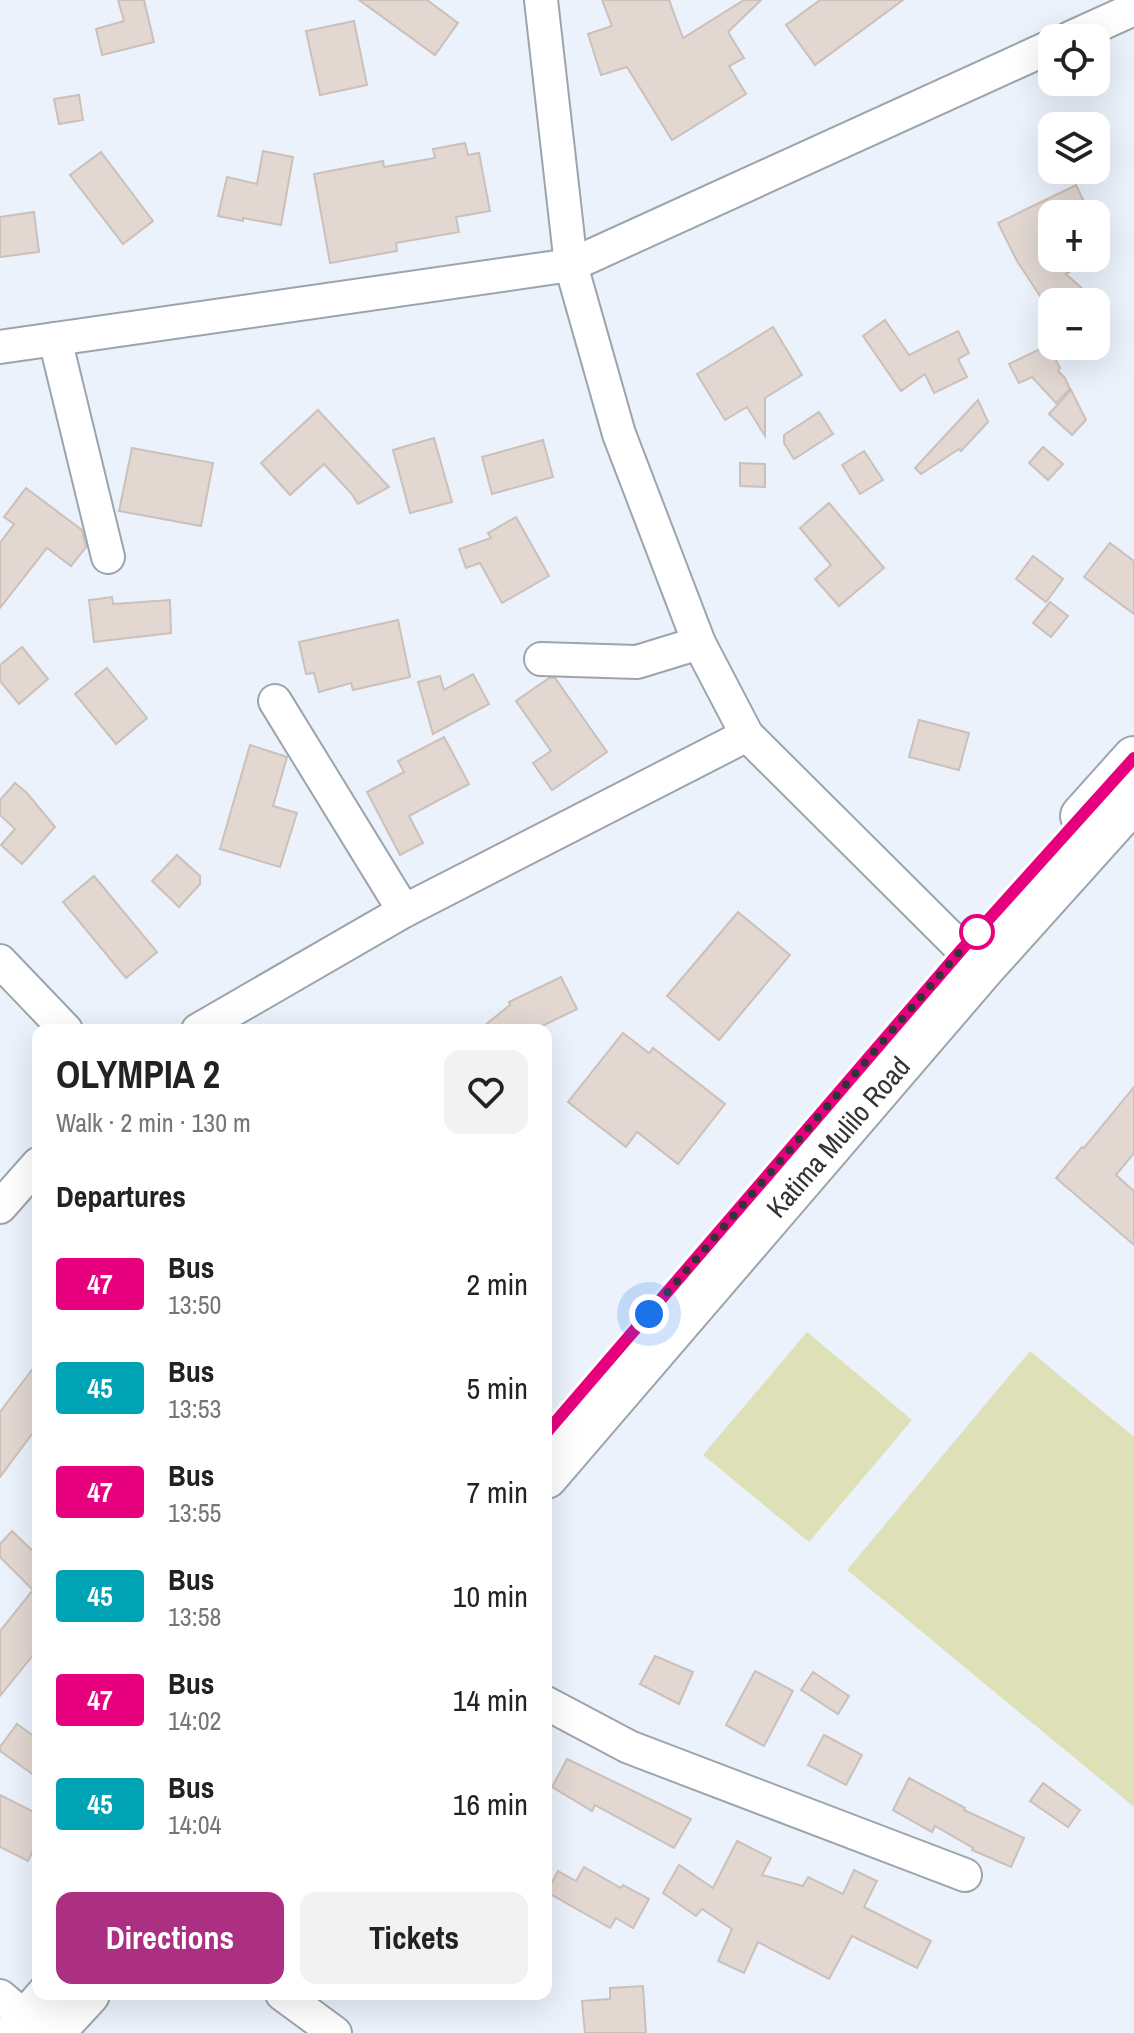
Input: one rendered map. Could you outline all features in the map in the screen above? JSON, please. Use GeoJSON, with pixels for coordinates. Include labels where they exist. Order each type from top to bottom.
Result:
{"type":"FeatureCollection","features":[{"type":"Feature","properties":{"kind":"main road","name":"Katima Mulilo Road"},"geometry":{"type":"LineString","coordinates":[[552,1426],[1130,780]]}},
{"type":"Feature","properties":{"kind":"main road","name":"Katima Mulilo Road"},"geometry":{"type":"LineString","coordinates":[[552,1470],[972,958]]}},
{"type":"Feature","properties":{"kind":"main road"},"geometry":{"type":"LineString","coordinates":[[31,2018],[74,2000]]}},
{"type":"Feature","properties":{"kind":"street"},"geometry":{"type":"LineString","coordinates":[[541,0],[571,265],[619,434],[699,643],[747,735],[972,958]]}},
{"type":"Feature","properties":{"kind":"street"},"geometry":{"type":"LineString","coordinates":[[1101,24],[1134,9]]}},
{"type":"Feature","properties":{"kind":"street"},"geometry":{"type":"LineString","coordinates":[[0,347],[571,265],[1038,52]]}},
{"type":"Feature","properties":{"kind":"street"},"geometry":{"type":"LineString","coordinates":[[55,339],[108,557]]}},
{"type":"Feature","properties":{"kind":"street"},"geometry":{"type":"LineString","coordinates":[[541,659],[637,662],[699,643]]}},
{"type":"Feature","properties":{"kind":"street"},"geometry":{"type":"LineString","coordinates":[[275,701],[404,911]]}},
{"type":"Feature","properties":{"kind":"street"},"geometry":{"type":"LineString","coordinates":[[208,1024],[404,911],[747,735]]}},
{"type":"Feature","properties":{"kind":"street"},"geometry":{"type":"LineString","coordinates":[[0,961],[60,1024]]}},
{"type":"Feature","properties":{"kind":"street"},"geometry":{"type":"LineString","coordinates":[[0,1207],[32,1171]]}},
{"type":"Feature","properties":{"kind":"street"},"geometry":{"type":"LineString","coordinates":[[552,1706],[629,1747],[965,1875]]}},
{"type":"Feature","properties":{"kind":"street"},"geometry":{"type":"LineString","coordinates":[[290,2000],[335,2033]]}},
{"type":"Feature","properties":{"kind":"green space"},"geometry":{"type":"Polygon","coordinates":[[[807,1332],[912,1420],[809,1542],[703,1455],[807,1332]]]}},
{"type":"Feature","properties":{"kind":"green space"},"geometry":{"type":"Polygon","coordinates":[[[1030,1351],[1134,1437],[1134,1807],[847,1570],[1030,1351]]]}},
{"type":"Feature","properties":{"kind":"building"},"geometry":{"type":"Polygon","coordinates":[[[118,0],[144,0],[154,42],[102,55],[96,29],[124,21],[118,0]]]}},
{"type":"Feature","properties":{"kind":"building"},"geometry":{"type":"Polygon","coordinates":[[[359,0],[427,0],[458,23],[435,55],[359,0]]]}},
{"type":"Feature","properties":{"kind":"building"},"geometry":{"type":"Polygon","coordinates":[[[602,0],[669,0],[683,38],[744,0],[761,0],[728,32],[744,58],[729,66],[746,94],[672,140],[627,67],[601,75],[588,34],[612,26],[602,0]]]}},
{"type":"Feature","properties":{"kind":"building"},"geometry":{"type":"Polygon","coordinates":[[[820,0],[903,0],[815,65],[786,25],[820,0]]]}},
{"type":"Feature","properties":{"kind":"building"},"geometry":{"type":"Polygon","coordinates":[[[354,21],[367,85],[320,95],[306,31],[354,21]]]}},
{"type":"Feature","properties":{"kind":"building"},"geometry":{"type":"Polygon","coordinates":[[[79,95],[83,120],[59,124],[54,99],[79,95]]]}},
{"type":"Feature","properties":{"kind":"building"},"geometry":{"type":"Polygon","coordinates":[[[465,143],[468,155],[479,153],[490,211],[456,217],[459,232],[396,243],[397,251],[330,263],[314,174],[383,161],[384,167],[435,158],[433,149],[465,143]]]}},
{"type":"Feature","properties":{"kind":"building"},"geometry":{"type":"Polygon","coordinates":[[[263,151],[293,157],[281,225],[218,216],[227,177],[257,184],[263,151]]]}},
{"type":"Feature","properties":{"kind":"building"},"geometry":{"type":"Polygon","coordinates":[[[101,152],[153,221],[123,244],[70,175],[101,152]]]}},
{"type":"Feature","properties":{"kind":"building"},"geometry":{"type":"Polygon","coordinates":[[[1076,185],[1083,200],[1045,200],[1076,185]]]}},
{"type":"Feature","properties":{"kind":"building"},"geometry":{"type":"Polygon","coordinates":[[[1038,204],[1038,272],[1070,272],[1066,274],[1082,288],[1038,288],[1038,293],[998,223],[1038,204]]]}},
{"type":"Feature","properties":{"kind":"building"},"geometry":{"type":"Polygon","coordinates":[[[34,212],[39,252],[0,257],[0,217],[34,212]]]}},
{"type":"Feature","properties":{"kind":"building"},"geometry":{"type":"Polygon","coordinates":[[[885,320],[909,355],[958,331],[969,353],[958,359],[967,377],[934,393],[925,374],[901,391],[863,336],[885,320]]]}},
{"type":"Feature","properties":{"kind":"building"},"geometry":{"type":"Polygon","coordinates":[[[773,327],[802,375],[765,398],[765,436],[747,407],[725,420],[697,374],[773,327]]]}},
{"type":"Feature","properties":{"kind":"building"},"geometry":{"type":"Polygon","coordinates":[[[1038,350],[1038,360],[1056,360],[1060,368],[1058,371],[1070,389],[1056,403],[1032,377],[1019,383],[1009,364],[1038,350]]]}},
{"type":"Feature","properties":{"kind":"building"},"geometry":{"type":"Polygon","coordinates":[[[1071,390],[1086,420],[1072,435],[1049,414],[1071,390]]]}},
{"type":"Feature","properties":{"kind":"building"},"geometry":{"type":"Polygon","coordinates":[[[978,400],[988,422],[961,451],[959,449],[921,474],[915,468],[978,400]]]}},
{"type":"Feature","properties":{"kind":"building"},"geometry":{"type":"Polygon","coordinates":[[[318,410],[389,487],[358,504],[324,464],[290,495],[261,463],[318,410]]]}},
{"type":"Feature","properties":{"kind":"building"},"geometry":{"type":"Polygon","coordinates":[[[819,412],[833,434],[794,459],[784,443],[784,435],[819,412]]]}},
{"type":"Feature","properties":{"kind":"building"},"geometry":{"type":"Polygon","coordinates":[[[434,438],[452,502],[410,513],[393,450],[434,438]]]}},
{"type":"Feature","properties":{"kind":"building"},"geometry":{"type":"Polygon","coordinates":[[[543,440],[553,477],[492,494],[482,457],[543,440]]]}},
{"type":"Feature","properties":{"kind":"building"},"geometry":{"type":"Polygon","coordinates":[[[1043,447],[1063,464],[1048,480],[1029,463],[1043,447]]]}},
{"type":"Feature","properties":{"kind":"building"},"geometry":{"type":"Polygon","coordinates":[[[132,448],[213,463],[201,526],[119,511],[132,448]]]}},
{"type":"Feature","properties":{"kind":"building"},"geometry":{"type":"Polygon","coordinates":[[[864,451],[883,480],[860,494],[842,465],[864,451]]]}},
{"type":"Feature","properties":{"kind":"building"},"geometry":{"type":"Polygon","coordinates":[[[740,463],[765,464],[765,487],[740,486],[740,463]]]}},
{"type":"Feature","properties":{"kind":"building"},"geometry":{"type":"Polygon","coordinates":[[[26,488],[82,530],[86,547],[71,566],[47,548],[0,608],[0,543],[14,524],[4,517],[26,488]]]}},
{"type":"Feature","properties":{"kind":"building"},"geometry":{"type":"Polygon","coordinates":[[[829,503],[884,568],[839,606],[815,579],[831,565],[800,528],[829,503]]]}},
{"type":"Feature","properties":{"kind":"building"},"geometry":{"type":"Polygon","coordinates":[[[516,517],[549,576],[502,603],[480,563],[466,568],[459,549],[491,538],[488,533],[516,517]]]}},
{"type":"Feature","properties":{"kind":"building"},"geometry":{"type":"Polygon","coordinates":[[[1110,543],[1134,561],[1134,614],[1084,577],[1110,543]]]}},
{"type":"Feature","properties":{"kind":"building"},"geometry":{"type":"Polygon","coordinates":[[[1033,556],[1063,579],[1046,602],[1016,579],[1033,556]]]}},
{"type":"Feature","properties":{"kind":"building"},"geometry":{"type":"Polygon","coordinates":[[[112,597],[113,604],[170,600],[171,633],[94,642],[89,600],[112,597]]]}},
{"type":"Feature","properties":{"kind":"building"},"geometry":{"type":"Polygon","coordinates":[[[1050,602],[1068,616],[1051,637],[1033,623],[1050,602]]]}},
{"type":"Feature","properties":{"kind":"building"},"geometry":{"type":"Polygon","coordinates":[[[398,620],[410,677],[353,690],[351,683],[319,692],[314,673],[306,674],[299,642],[398,620]]]}},
{"type":"Feature","properties":{"kind":"building"},"geometry":{"type":"Polygon","coordinates":[[[22,647],[48,679],[19,704],[0,681],[0,665],[22,647]]]}},
{"type":"Feature","properties":{"kind":"building"},"geometry":{"type":"Polygon","coordinates":[[[107,668],[147,718],[116,744],[75,694],[107,668]]]}},
{"type":"Feature","properties":{"kind":"building"},"geometry":{"type":"Polygon","coordinates":[[[473,674],[489,704],[433,734],[418,682],[440,676],[444,690],[473,674]]]}},
{"type":"Feature","properties":{"kind":"building"},"geometry":{"type":"Polygon","coordinates":[[[549,678],[555,678],[607,752],[552,790],[533,763],[551,751],[516,701],[549,678]]]}},
{"type":"Feature","properties":{"kind":"building"},"geometry":{"type":"Polygon","coordinates":[[[919,720],[969,733],[959,770],[909,757],[919,720]]]}},
{"type":"Feature","properties":{"kind":"building"},"geometry":{"type":"Polygon","coordinates":[[[444,737],[469,784],[409,816],[423,843],[400,855],[367,792],[404,772],[398,761],[444,737]]]}},
{"type":"Feature","properties":{"kind":"building"},"geometry":{"type":"Polygon","coordinates":[[[250,745],[287,757],[273,806],[297,813],[280,867],[220,849],[250,745]]]}},
{"type":"Feature","properties":{"kind":"building"},"geometry":{"type":"Polygon","coordinates":[[[15,783],[55,827],[22,864],[1,845],[15,829],[0,815],[0,800],[15,783]]]}},
{"type":"Feature","properties":{"kind":"building"},"geometry":{"type":"Polygon","coordinates":[[[177,855],[200,876],[200,884],[179,907],[152,881],[177,855]]]}},
{"type":"Feature","properties":{"kind":"building"},"geometry":{"type":"Polygon","coordinates":[[[94,876],[157,952],[126,978],[63,902],[94,876]]]}},
{"type":"Feature","properties":{"kind":"building"},"geometry":{"type":"Polygon","coordinates":[[[738,912],[790,955],[719,1040],[667,996],[738,912]]]}},
{"type":"Feature","properties":{"kind":"building"},"geometry":{"type":"Polygon","coordinates":[[[561,977],[577,1009],[546,1024],[486,1024],[510,1005],[509,1002],[561,977]]]}},
{"type":"Feature","properties":{"kind":"building"},"geometry":{"type":"Polygon","coordinates":[[[623,1033],[649,1053],[653,1048],[725,1104],[678,1164],[637,1132],[626,1147],[568,1102],[623,1033]]]}},
{"type":"Feature","properties":{"kind":"building"},"geometry":{"type":"Polygon","coordinates":[[[1134,1087],[1134,1153],[1116,1175],[1134,1191],[1134,1245],[1056,1178],[1134,1087]]]}},
{"type":"Feature","properties":{"kind":"building"},"geometry":{"type":"Polygon","coordinates":[[[32,1370],[32,1434],[0,1477],[0,1412],[32,1370]]]}},
{"type":"Feature","properties":{"kind":"building"},"geometry":{"type":"Polygon","coordinates":[[[12,1531],[32,1550],[32,1589],[0,1557],[0,1544],[12,1531]]]}},
{"type":"Feature","properties":{"kind":"building"},"geometry":{"type":"Polygon","coordinates":[[[32,1591],[32,1656],[0,1696],[0,1631],[32,1591]]]}},
{"type":"Feature","properties":{"kind":"building"},"geometry":{"type":"Polygon","coordinates":[[[655,1656],[693,1672],[679,1704],[640,1684],[655,1656]]]}},
{"type":"Feature","properties":{"kind":"building"},"geometry":{"type":"Polygon","coordinates":[[[755,1671],[793,1691],[764,1746],[726,1725],[755,1671]]]}},
{"type":"Feature","properties":{"kind":"building"},"geometry":{"type":"Polygon","coordinates":[[[813,1672],[849,1696],[838,1714],[801,1690],[813,1672]]]}},
{"type":"Feature","properties":{"kind":"building"},"geometry":{"type":"Polygon","coordinates":[[[17,1724],[32,1735],[32,1774],[0,1751],[17,1724]]]}},
{"type":"Feature","properties":{"kind":"building"},"geometry":{"type":"Polygon","coordinates":[[[824,1735],[862,1755],[846,1785],[808,1765],[824,1735]]]}},
{"type":"Feature","properties":{"kind":"building"},"geometry":{"type":"Polygon","coordinates":[[[567,1759],[691,1819],[674,1848],[595,1805],[592,1811],[552,1787],[567,1759]]]}},
{"type":"Feature","properties":{"kind":"building"},"geometry":{"type":"Polygon","coordinates":[[[909,1778],[964,1810],[1024,1838],[1011,1867],[972,1850],[935,1826],[932,1832],[893,1810],[909,1778]]]}},
{"type":"Feature","properties":{"kind":"building"},"geometry":{"type":"Polygon","coordinates":[[[1043,1783],[1080,1810],[1068,1827],[1030,1801],[1043,1783]]]}},
{"type":"Feature","properties":{"kind":"building"},"geometry":{"type":"Polygon","coordinates":[[[0,1795],[32,1811],[32,1853],[28,1861],[0,1847],[0,1795]]]}},
{"type":"Feature","properties":{"kind":"building"},"geometry":{"type":"Polygon","coordinates":[[[737,1841],[771,1858],[762,1875],[803,1886],[808,1877],[843,1894],[854,1870],[877,1881],[864,1907],[931,1941],[917,1968],[852,1936],[829,1979],[758,1942],[744,1973],[718,1961],[732,1929],[702,1909],[696,1916],[663,1893],[679,1865],[713,1888],[737,1841]]]}},
{"type":"Feature","properties":{"kind":"building"},"geometry":{"type":"Polygon","coordinates":[[[584,1867],[621,1888],[623,1885],[649,1899],[633,1928],[616,1918],[610,1928],[552,1895],[552,1882],[558,1871],[576,1881],[584,1867]]]}},
{"type":"Feature","properties":{"kind":"building"},"geometry":{"type":"Polygon","coordinates":[[[643,1986],[646,2033],[585,2033],[582,2001],[610,1999],[610,1988],[643,1986]]]}},
{"type":"Feature","properties":{"kind":"bus line","name":"47"},"geometry":{"type":"LineString","coordinates":[[552,1426],[962,949],[1134,758]]}},
{"type":"Feature","properties":{"kind":"route"},"geometry":{"type":"LineString","coordinates":[[649,1314],[981,927],[977,932]]}}]}
